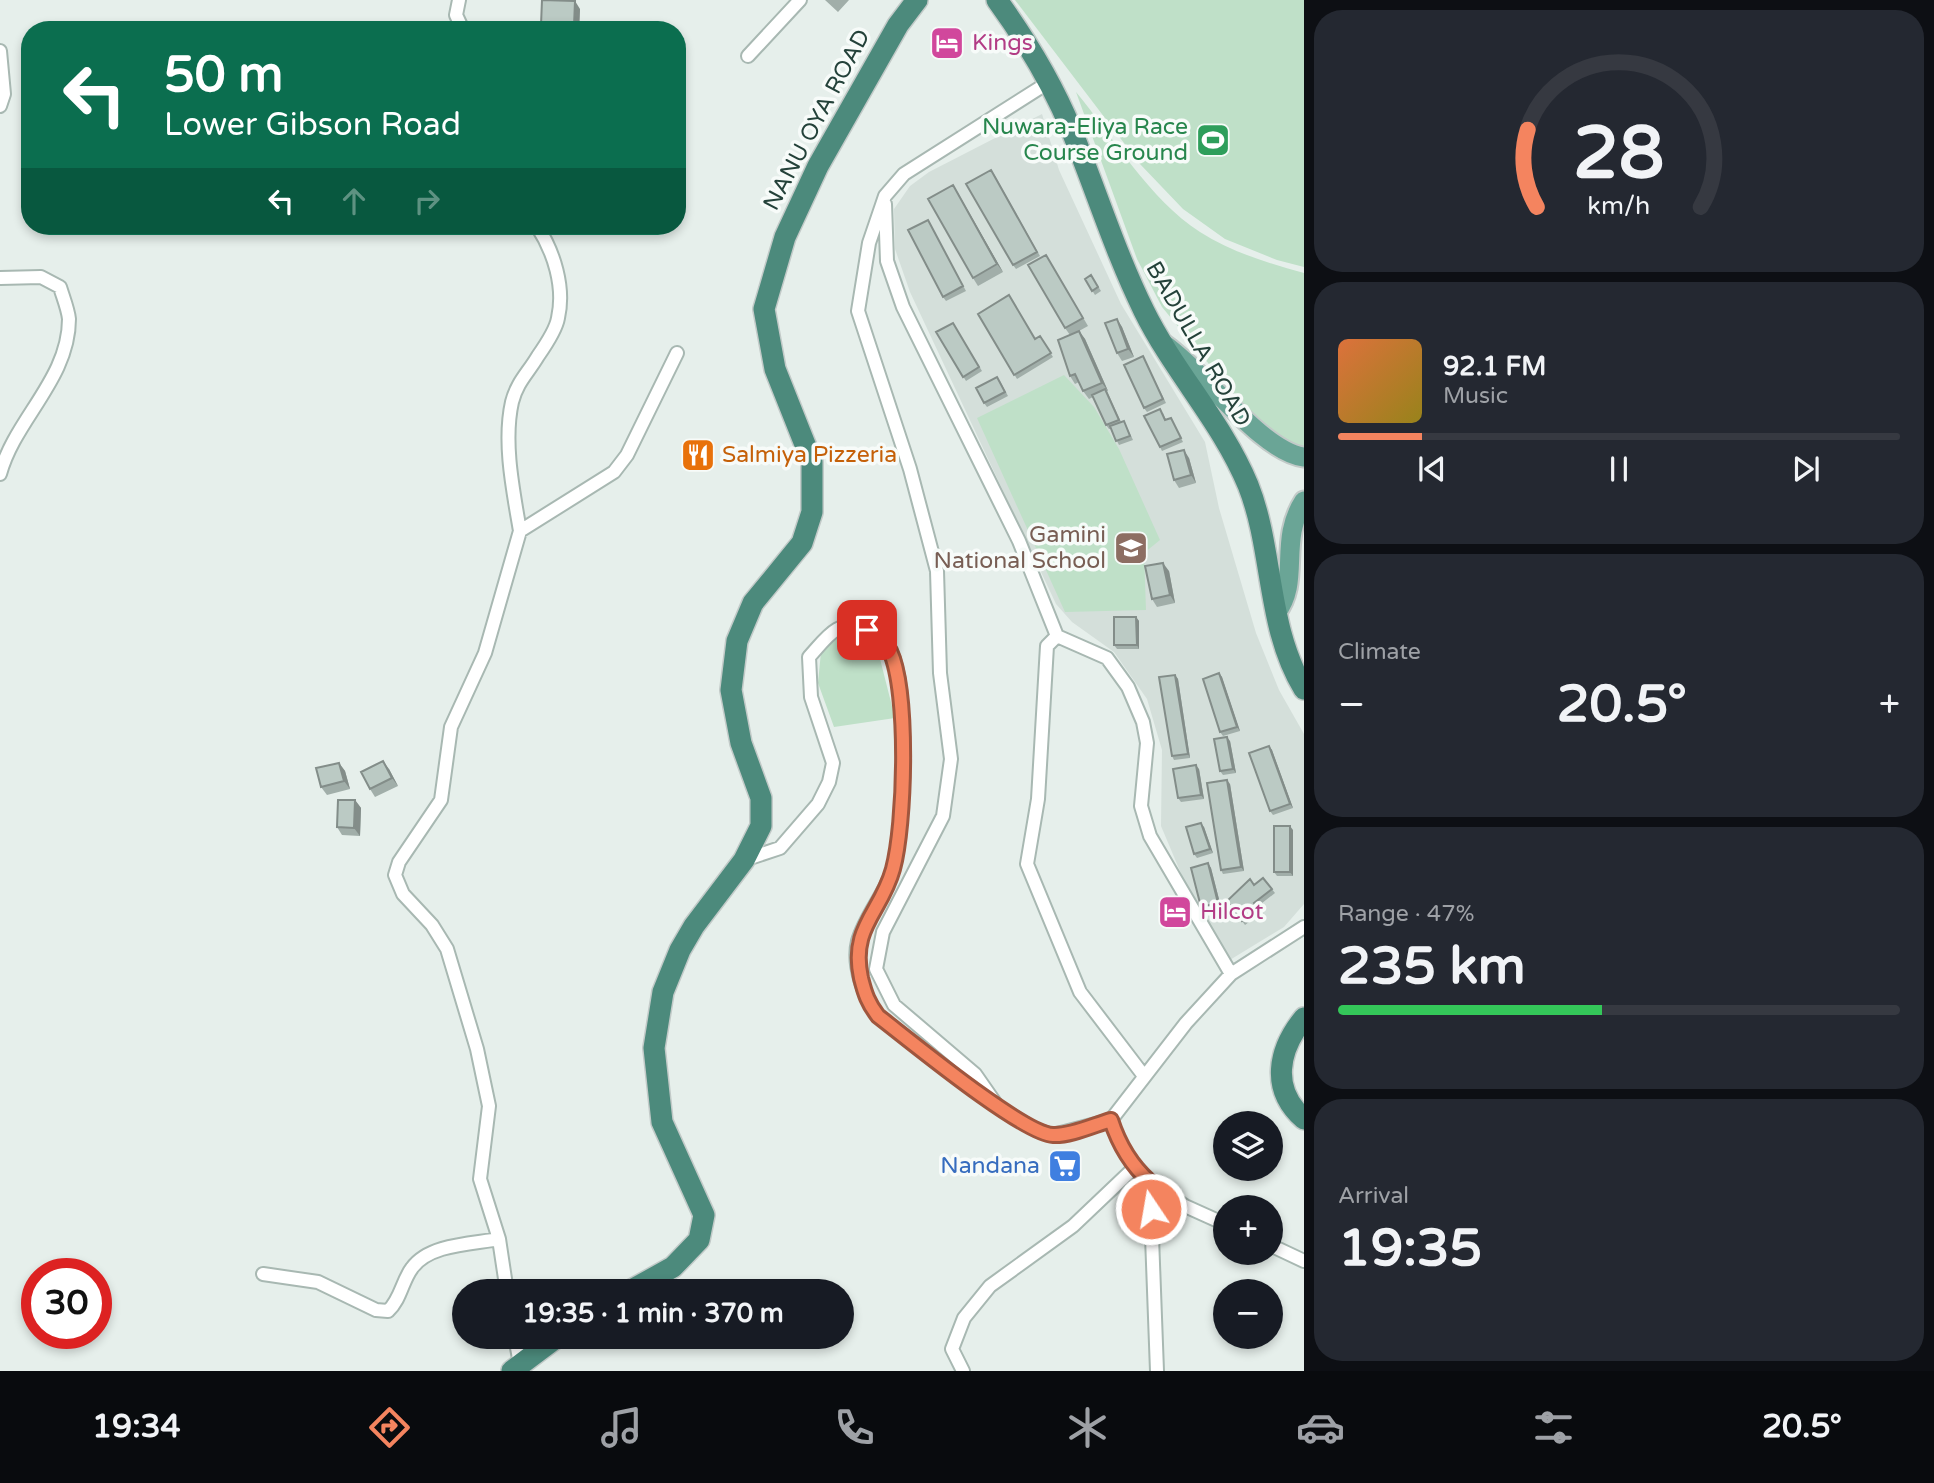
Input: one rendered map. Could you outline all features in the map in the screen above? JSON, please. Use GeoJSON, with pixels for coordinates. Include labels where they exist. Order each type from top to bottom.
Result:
{"type":"FeatureCollection","features":[{"type":"Feature","properties":{"kind":"highway","name":"NANU OYA ROAD"},"geometry":{"type":"LineString","coordinates":[[651,1279],[673,1267],[699,1240],[704,1215],[662,1122],[654,1048],[663,992],[680,950],[694,926],[744,860],[761,826],[761,798],[741,743],[731,690],[737,641],[753,603],[802,543],[812,512],[812,462],[775,369],[764,309],[785,237],[818,166],[898,25],[917,0]]}},
{"type":"Feature","properties":{"kind":"highway","name":"BADULLA ROAD"},"geometry":{"type":"LineString","coordinates":[[997,0],[1049,82],[1071,130],[1112,243],[1146,315],[1218,428],[1247,484],[1261,531],[1276,613],[1294,671],[1304,688]]}},
{"type":"Feature","properties":{"kind":"highway"},"geometry":{"type":"LineString","coordinates":[[1304,1018],[1284,1049],[1279,1078],[1291,1108],[1304,1119]]}},
{"type":"Feature","properties":{"kind":"highway"},"geometry":{"type":"LineString","coordinates":[[516,1368],[541,1349]]}},
{"type":"Feature","properties":{"kind":"main road"},"geometry":{"type":"LineString","coordinates":[[1164,344],[1196,370],[1267,440],[1285,453],[1304,457]]}},
{"type":"Feature","properties":{"kind":"main road"},"geometry":{"type":"LineString","coordinates":[[1276,613],[1286,596],[1291,527],[1304,501]]}},
{"type":"Feature","properties":{"kind":"street"},"geometry":{"type":"LineString","coordinates":[[459,0],[456,15],[459,21]]}},
{"type":"Feature","properties":{"kind":"street"},"geometry":{"type":"LineString","coordinates":[[748,56],[800,0]]}},
{"type":"Feature","properties":{"kind":"street"},"geometry":{"type":"LineString","coordinates":[[0,51],[4,94],[0,106]]}},
{"type":"Feature","properties":{"kind":"street"},"geometry":{"type":"LineString","coordinates":[[998,1107],[975,1073],[894,1005],[876,969],[883,932],[943,817],[951,759],[940,673],[937,570],[910,469],[858,311],[869,243],[885,196],[904,174],[1049,82]]}},
{"type":"Feature","properties":{"kind":"street"},"geometry":{"type":"LineString","coordinates":[[885,196],[887,261],[903,307],[1019,541],[1056,636],[1107,659],[1128,687],[1143,722],[1147,743],[1141,806],[1150,836],[1231,974]]}},
{"type":"Feature","properties":{"kind":"street"},"geometry":{"type":"LineString","coordinates":[[505,1279],[499,1239],[480,1179],[489,1106],[477,1049],[447,950],[432,925],[402,894],[395,875],[399,862],[441,800],[451,727],[485,653],[520,531],[513,490],[509,421],[512,400],[521,375],[537,358],[558,319],[558,273],[543,235]]}},
{"type":"Feature","properties":{"kind":"street"},"geometry":{"type":"LineString","coordinates":[[0,278],[41,276],[60,287],[69,317],[63,360],[6,450],[0,474]]}},
{"type":"Feature","properties":{"kind":"street"},"geometry":{"type":"LineString","coordinates":[[520,531],[614,472],[627,455],[677,353]]}},
{"type":"Feature","properties":{"kind":"street"},"geometry":{"type":"LineString","coordinates":[[744,860],[780,848],[818,804],[829,782],[833,763],[811,697],[809,657],[835,628],[850,624],[867,630],[890,649],[900,687],[902,821],[893,870],[858,941],[858,961],[866,1001],[878,1016],[998,1107],[1036,1130],[1053,1135],[1111,1120],[1185,1023],[1231,974],[1304,928]]}},
{"type":"Feature","properties":{"kind":"street"},"geometry":{"type":"LineString","coordinates":[[1056,636],[1047,646],[1038,799],[1027,864],[1080,992],[1143,1076]]}},
{"type":"Feature","properties":{"kind":"street"},"geometry":{"type":"LineString","coordinates":[[1111,1120],[1116,1138],[1134,1168],[1185,1206],[1213,1219]]}},
{"type":"Feature","properties":{"kind":"street"},"geometry":{"type":"LineString","coordinates":[[963,1371],[952,1349],[964,1318],[990,1286],[1073,1226],[1134,1168]]}},
{"type":"Feature","properties":{"kind":"street"},"geometry":{"type":"LineString","coordinates":[[1150,1182],[1157,1371]]}},
{"type":"Feature","properties":{"kind":"street"},"geometry":{"type":"LineString","coordinates":[[263,1274],[318,1282],[376,1310],[388,1311],[394,1306],[411,1268],[424,1255],[499,1239]]}},
{"type":"Feature","properties":{"kind":"street"},"geometry":{"type":"LineString","coordinates":[[1283,1251],[1304,1261]]}},
{"type":"Feature","properties":{"kind":"street"},"geometry":{"type":"LineString","coordinates":[[515,1349],[516,1368]]}},
{"type":"Feature","properties":{"kind":"shaded area","name":"Gamini National School"},"geometry":{"type":"Polygon","coordinates":[[[1042,114],[1059,170],[1121,304],[1205,442],[1219,508],[1256,633],[1279,690],[1304,734],[1304,904],[1284,927],[1220,966],[1161,826],[1162,750],[1147,699],[1114,652],[1072,622],[1056,604],[910,292],[895,249],[894,209],[910,186],[929,172],[1042,114]]]}},
{"type":"Feature","properties":{"kind":"green space","name":"Nuwara-Eliya Race Course Ground"},"geometry":{"type":"Polygon","coordinates":[[[1015,0],[1304,0],[1304,267],[1277,260],[1225,239],[1183,209],[1140,164],[1015,0]]]}},
{"type":"Feature","properties":{"kind":"green space"},"geometry":{"type":"Polygon","coordinates":[[[1076,92],[1148,185],[1182,218],[1200,232],[1237,251],[1304,273],[1304,449],[1276,437],[1227,386],[1162,307],[1137,259],[1076,92]]]}},
{"type":"Feature","properties":{"kind":"green space"},"geometry":{"type":"Polygon","coordinates":[[[1064,375],[1094,407],[1119,449],[1160,540],[1144,553],[1146,610],[1065,612],[977,418],[1064,375]]]}},
{"type":"Feature","properties":{"kind":"green space"},"geometry":{"type":"Polygon","coordinates":[[[846,631],[877,647],[895,718],[834,727],[818,683],[821,652],[846,631]]]}},
{"type":"Feature","properties":{"kind":"building"},"geometry":{"type":"Polygon","coordinates":[[[542,0],[575,1],[574,21],[541,21],[542,0]]]}},
{"type":"Feature","properties":{"kind":"building"},"geometry":{"type":"Polygon","coordinates":[[[991,170],[1037,252],[1013,265],[966,184],[991,170]]]}},
{"type":"Feature","properties":{"kind":"building"},"geometry":{"type":"Polygon","coordinates":[[[953,185],[997,264],[973,278],[928,199],[953,185]]]}},
{"type":"Feature","properties":{"kind":"building"},"geometry":{"type":"Polygon","coordinates":[[[928,220],[963,286],[943,297],[908,230],[928,220]]]}},
{"type":"Feature","properties":{"kind":"building"},"geometry":{"type":"Polygon","coordinates":[[[1046,255],[1083,318],[1065,328],[1028,265],[1046,255]]]}},
{"type":"Feature","properties":{"kind":"building"},"geometry":{"type":"Polygon","coordinates":[[[1091,275],[1098,287],[1092,291],[1085,279],[1091,275]]]}},
{"type":"Feature","properties":{"kind":"building"},"geometry":{"type":"Polygon","coordinates":[[[1009,295],[1035,339],[1040,336],[1051,353],[1014,375],[978,314],[1009,295]]]}},
{"type":"Feature","properties":{"kind":"building"},"geometry":{"type":"Polygon","coordinates":[[[1117,319],[1128,349],[1117,353],[1105,323],[1117,319]]]}},
{"type":"Feature","properties":{"kind":"building"},"geometry":{"type":"Polygon","coordinates":[[[953,323],[979,367],[963,377],[936,332],[953,323]]]}},
{"type":"Feature","properties":{"kind":"building"},"geometry":{"type":"Polygon","coordinates":[[[1079,331],[1102,383],[1083,391],[1075,374],[1070,376],[1058,340],[1079,331]]]}},
{"type":"Feature","properties":{"kind":"building"},"geometry":{"type":"Polygon","coordinates":[[[1143,356],[1163,399],[1144,408],[1124,365],[1143,356]]]}},
{"type":"Feature","properties":{"kind":"building"},"geometry":{"type":"Polygon","coordinates":[[[997,377],[1005,392],[984,403],[976,388],[997,377]]]}},
{"type":"Feature","properties":{"kind":"building"},"geometry":{"type":"Polygon","coordinates":[[[1105,389],[1119,420],[1106,425],[1092,395],[1105,389]]]}},
{"type":"Feature","properties":{"kind":"building"},"geometry":{"type":"Polygon","coordinates":[[[1160,409],[1165,420],[1171,418],[1181,438],[1160,447],[1144,416],[1160,409]]]}},
{"type":"Feature","properties":{"kind":"building"},"geometry":{"type":"Polygon","coordinates":[[[1124,421],[1130,436],[1116,441],[1110,426],[1124,421]]]}},
{"type":"Feature","properties":{"kind":"building"},"geometry":{"type":"Polygon","coordinates":[[[1184,450],[1191,475],[1174,480],[1167,454],[1184,450]]]}},
{"type":"Feature","properties":{"kind":"building"},"geometry":{"type":"Polygon","coordinates":[[[1163,563],[1170,595],[1152,599],[1145,566],[1163,563]]]}},
{"type":"Feature","properties":{"kind":"building"},"geometry":{"type":"Polygon","coordinates":[[[1114,617],[1136,617],[1137,645],[1114,645],[1114,617]]]}},
{"type":"Feature","properties":{"kind":"building"},"geometry":{"type":"Polygon","coordinates":[[[1219,673],[1237,727],[1220,732],[1203,679],[1219,673]]]}},
{"type":"Feature","properties":{"kind":"building"},"geometry":{"type":"Polygon","coordinates":[[[1175,675],[1188,754],[1172,756],[1159,677],[1175,675]]]}},
{"type":"Feature","properties":{"kind":"building"},"geometry":{"type":"Polygon","coordinates":[[[1227,737],[1233,769],[1220,771],[1214,739],[1227,737]]]}},
{"type":"Feature","properties":{"kind":"building"},"geometry":{"type":"Polygon","coordinates":[[[1269,746],[1290,804],[1270,811],[1249,753],[1269,746]]]}},
{"type":"Feature","properties":{"kind":"building"},"geometry":{"type":"Polygon","coordinates":[[[383,761],[392,778],[370,789],[361,772],[383,761]]]}},
{"type":"Feature","properties":{"kind":"building"},"geometry":{"type":"Polygon","coordinates":[[[339,763],[344,781],[321,787],[316,768],[339,763]]]}},
{"type":"Feature","properties":{"kind":"building"},"geometry":{"type":"Polygon","coordinates":[[[1196,765],[1201,795],[1178,798],[1173,769],[1196,765]]]}},
{"type":"Feature","properties":{"kind":"building"},"geometry":{"type":"Polygon","coordinates":[[[1227,780],[1241,867],[1221,870],[1207,783],[1227,780]]]}},
{"type":"Feature","properties":{"kind":"building"},"geometry":{"type":"Polygon","coordinates":[[[338,800],[355,800],[354,828],[337,827],[338,800]]]}},
{"type":"Feature","properties":{"kind":"building"},"geometry":{"type":"Polygon","coordinates":[[[1201,823],[1210,849],[1194,854],[1186,827],[1201,823]]]}},
{"type":"Feature","properties":{"kind":"building"},"geometry":{"type":"Polygon","coordinates":[[[1274,826],[1290,826],[1290,872],[1274,872],[1274,826]]]}},
{"type":"Feature","properties":{"kind":"building"},"geometry":{"type":"Polygon","coordinates":[[[1208,863],[1218,903],[1201,907],[1191,868],[1208,863]]]}},
{"type":"Feature","properties":{"kind":"building"},"geometry":{"type":"Polygon","coordinates":[[[1263,878],[1272,889],[1254,903],[1258,909],[1242,921],[1227,901],[1250,879],[1254,885],[1263,878]]]}},
{"type":"Feature","properties":{"kind":"place","name":"Kings"},"geometry":{"type":"Point","coordinates":[947,43]}},
{"type":"Feature","properties":{"kind":"place","name":"Nuwara-Eliya Race Course Ground"},"geometry":{"type":"Point","coordinates":[1213,140]}},
{"type":"Feature","properties":{"kind":"place","name":"Salmiya Pizzeria"},"geometry":{"type":"Point","coordinates":[698,455]}},
{"type":"Feature","properties":{"kind":"place","name":"Gamini National School"},"geometry":{"type":"Point","coordinates":[1131,548]}},
{"type":"Feature","properties":{"kind":"place","name":"Hilcot"},"geometry":{"type":"Point","coordinates":[1175,912]}},
{"type":"Feature","properties":{"kind":"place","name":"Nandana"},"geometry":{"type":"Point","coordinates":[1065,1166]}},
{"type":"Feature","properties":{"kind":"route"},"geometry":{"type":"LineString","coordinates":[[867,630],[890,649],[900,687],[902,821],[893,870],[858,941],[858,961],[866,1001],[878,1016],[998,1107],[1036,1130],[1053,1135],[1111,1120],[1116,1138],[1134,1168],[1150,1182],[1151,1209]]}}]}
